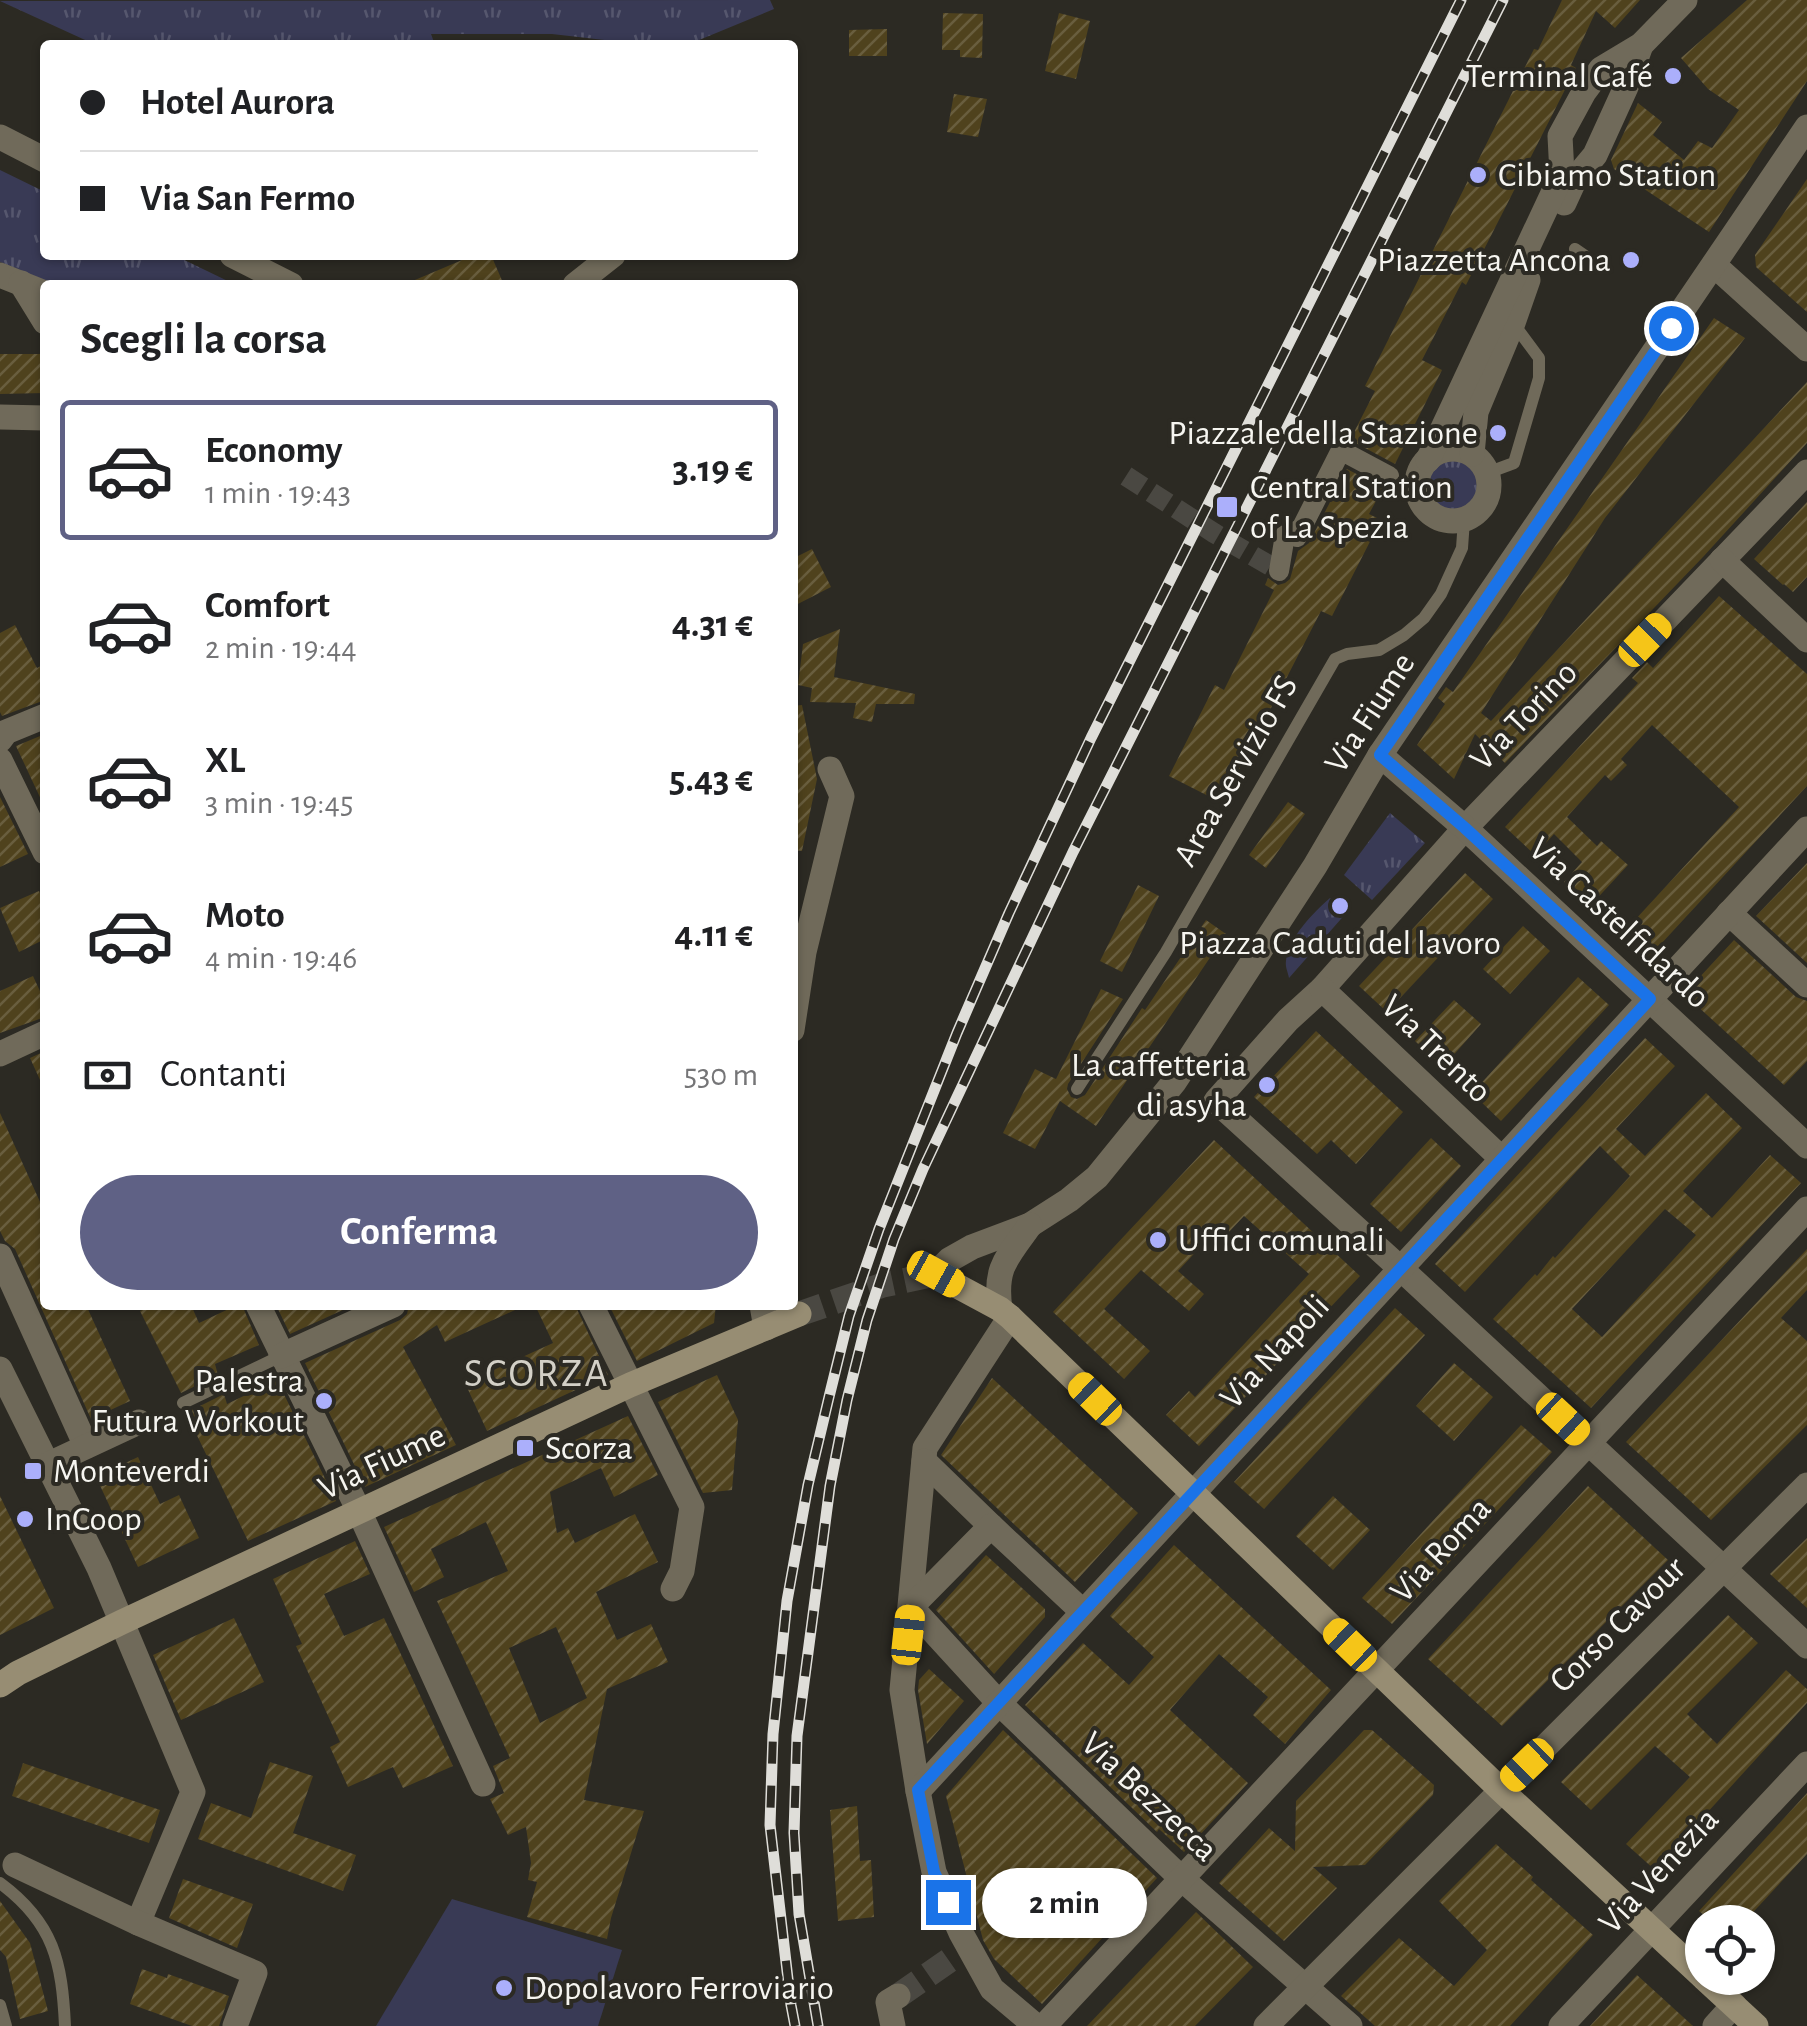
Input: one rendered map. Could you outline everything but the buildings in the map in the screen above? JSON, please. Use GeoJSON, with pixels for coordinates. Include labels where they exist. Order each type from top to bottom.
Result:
{"type":"FeatureCollection","features":[{"type":"Feature","properties":{"kind":"main road"},"geometry":{"type":"LineString","coordinates":[[936,1274],[1005,1313],[1685,1960]]}},
{"type":"Feature","properties":{"kind":"main road","name":"Via Fiume"},"geometry":{"type":"LineString","coordinates":[[0,1685],[122,1622],[630,1385],[764,1317],[799,1314]]}},
{"type":"Feature","properties":{"kind":"main road"},"geometry":{"type":"LineString","coordinates":[[1722,1995],[1756,2026]]}},
{"type":"Feature","properties":{"kind":"street"},"geometry":{"type":"LineString","coordinates":[[1640,44],[1596,156],[1575,179],[1526,285],[1476,412],[1479,463],[1489,484],[1482,506],[1464,520],[1441,519],[1423,504],[1418,493],[1421,470],[1562,174],[1560,136],[1601,69],[1640,44],[1685,0]]}},
{"type":"Feature","properties":{"kind":"street","name":"Via Fiume"},"geometry":{"type":"LineString","coordinates":[[936,1274],[948,1260],[1030,1226],[1069,1200],[1096,1176],[1174,1081],[1315,866],[1380,755],[1807,127]]}},
{"type":"Feature","properties":{"kind":"street"},"geometry":{"type":"LineString","coordinates":[[0,137],[40,157]]}},
{"type":"Feature","properties":{"kind":"street"},"geometry":{"type":"LineString","coordinates":[[1561,154],[1570,166],[1583,170]]}},
{"type":"Feature","properties":{"kind":"street"},"geometry":{"type":"LineString","coordinates":[[242,260],[281,280]]}},
{"type":"Feature","properties":{"kind":"street"},"geometry":{"type":"LineString","coordinates":[[581,280],[607,260]]}},
{"type":"Feature","properties":{"kind":"street"},"geometry":{"type":"LineString","coordinates":[[1714,265],[1807,349]]}},
{"type":"Feature","properties":{"kind":"street"},"geometry":{"type":"LineString","coordinates":[[22,284],[40,314]]}},
{"type":"Feature","properties":{"kind":"street"},"geometry":{"type":"LineString","coordinates":[[0,417],[40,418]]}},
{"type":"Feature","properties":{"kind":"street"},"geometry":{"type":"LineString","coordinates":[[1428,460],[1449,449],[1479,463]]}},
{"type":"Feature","properties":{"kind":"street"},"geometry":{"type":"LineString","coordinates":[[1280,571],[1286,535],[1299,533],[1340,452],[1389,476]]}},
{"type":"Feature","properties":{"kind":"street","name":"Via Torino"},"geometry":{"type":"LineString","coordinates":[[1400,1268],[1216,1101],[1465,828],[1807,472]]}},
{"type":"Feature","properties":{"kind":"street"},"geometry":{"type":"LineString","coordinates":[[1722,560],[1807,640]]}},
{"type":"Feature","properties":{"kind":"street"},"geometry":{"type":"LineString","coordinates":[[0,740],[6,732],[40,718]]}},
{"type":"Feature","properties":{"kind":"street","name":"Via Castelfidardo"},"geometry":{"type":"LineString","coordinates":[[1380,755],[1465,828],[1807,1146]]}},
{"type":"Feature","properties":{"kind":"street"},"geometry":{"type":"LineString","coordinates":[[0,760],[40,842]]}},
{"type":"Feature","properties":{"kind":"street"},"geometry":{"type":"LineString","coordinates":[[798,991],[842,796],[830,769]]}},
{"type":"Feature","properties":{"kind":"street","name":"Via Napoli"},"geometry":{"type":"LineString","coordinates":[[918,1790],[1807,829]]}},
{"type":"Feature","properties":{"kind":"street"},"geometry":{"type":"LineString","coordinates":[[1730,913],[1807,985]]}},
{"type":"Feature","properties":{"kind":"street","name":"Via Trento"},"geometry":{"type":"LineString","coordinates":[[1322,989],[1502,1159]]}},
{"type":"Feature","properties":{"kind":"street"},"geometry":{"type":"LineString","coordinates":[[0,1054],[40,1034]]}},
{"type":"Feature","properties":{"kind":"street","name":"Via Roma"},"geometry":{"type":"LineString","coordinates":[[1044,2026],[1807,1208]]}},
{"type":"Feature","properties":{"kind":"street"},"geometry":{"type":"LineString","coordinates":[[1030,1226],[999,1274],[997,1287],[1005,1313],[925,1448],[902,1690],[934,1872],[961,1952],[992,1989],[1036,2026]]}},
{"type":"Feature","properties":{"kind":"street"},"geometry":{"type":"LineString","coordinates":[[0,1256],[86,1446]]}},
{"type":"Feature","properties":{"kind":"street"},"geometry":{"type":"LineString","coordinates":[[1400,1268],[1807,1646]]}},
{"type":"Feature","properties":{"kind":"street"},"geometry":{"type":"LineString","coordinates":[[260,1310],[359,1511],[483,1784]]}},
{"type":"Feature","properties":{"kind":"street"},"geometry":{"type":"LineString","coordinates":[[281,1356],[382,1310]]}},
{"type":"Feature","properties":{"kind":"street"},"geometry":{"type":"LineString","coordinates":[[593,1310],[692,1507],[682,1571],[672,1589]]}},
{"type":"Feature","properties":{"kind":"street"},"geometry":{"type":"LineString","coordinates":[[0,1369],[99,1568],[193,1792],[138,1923]]}},
{"type":"Feature","properties":{"kind":"street"},"geometry":{"type":"LineString","coordinates":[[49,1464],[139,1422]]}},
{"type":"Feature","properties":{"kind":"street"},"geometry":{"type":"LineString","coordinates":[[924,1461],[1083,1612]]}},
{"type":"Feature","properties":{"kind":"street","name":"Corso Cavour"},"geometry":{"type":"LineString","coordinates":[[1266,2026],[1807,1485]]}},
{"type":"Feature","properties":{"kind":"street"},"geometry":{"type":"LineString","coordinates":[[911,1608],[991,1526]]}},
{"type":"Feature","properties":{"kind":"street","name":"Via Bezzecca"},"geometry":{"type":"LineString","coordinates":[[911,1608],[998,1703],[1182,1878],[1350,2026]]}},
{"type":"Feature","properties":{"kind":"street","name":"Via Venezia"},"geometry":{"type":"LineString","coordinates":[[1561,2026],[1807,1764]]}},
{"type":"Feature","properties":{"kind":"street"},"geometry":{"type":"LineString","coordinates":[[8,1874],[255,1972],[235,2026]]}},
{"type":"Feature","properties":{"kind":"street"},"geometry":{"type":"LineString","coordinates":[[893,2026],[888,2002],[898,1996]]}},
{"type":"Feature","properties":{"kind":"street"},"geometry":{"type":"LineString","coordinates":[[1715,2026],[1734,2006]]}},
{"type":"Feature","properties":{"kind":"lane"},"geometry":{"type":"LineString","coordinates":[[1574,249],[1588,258]]}},
{"type":"Feature","properties":{"kind":"lane"},"geometry":{"type":"LineString","coordinates":[[1479,463],[1514,463],[1540,378],[1539,358],[1513,322]]}},
{"type":"Feature","properties":{"kind":"lane","name":"Area Servizio FS"},"geometry":{"type":"LineString","coordinates":[[1077,1089],[1166,952],[1335,659],[1379,650],[1404,636],[1424,618],[1441,594],[1462,548],[1464,520]]}},
{"type":"Feature","properties":{"kind":"lane"},"geometry":{"type":"LineString","coordinates":[[183,1403],[281,1356]]}},
{"type":"Feature","properties":{"kind":"lane"},"geometry":{"type":"LineString","coordinates":[[8,1874],[49,1936],[61,1980],[65,2026]]}},
{"type":"Feature","properties":{"kind":"lane"},"geometry":{"type":"LineString","coordinates":[[0,2005],[6,2026]]}},
{"type":"Feature","properties":{"kind":"green space"},"geometry":{"type":"Polygon","coordinates":[[[770,0],[774,9],[699,40],[431,34],[433,40],[85,40],[0,1],[770,0]]]}},
{"type":"Feature","properties":{"kind":"green space"},"geometry":{"type":"Polygon","coordinates":[[[0,170],[40,190],[40,260],[184,260],[226,280],[44,280],[0,262],[0,170]]]}},
{"type":"Feature","properties":{"kind":"green space"},"geometry":{"type":"Polygon","coordinates":[[[1453,461],[1470,468],[1477,485],[1470,502],[1453,509],[1436,502],[1429,485],[1436,468],[1453,461]]]}},
{"type":"Feature","properties":{"kind":"green space"},"geometry":{"type":"Polygon","coordinates":[[[1390,813],[1425,843],[1372,900],[1344,875],[1390,813]]]}},
{"type":"Feature","properties":{"kind":"green space"},"geometry":{"type":"Polygon","coordinates":[[[1330,898],[1348,911],[1289,978],[1286,963],[1291,943],[1330,898]]]}},
{"type":"Feature","properties":{"kind":"green space","name":"Dopolavoro Ferroviario"},"geometry":{"type":"Polygon","coordinates":[[[452,1899],[622,1950],[598,2026],[376,2026],[452,1899]]]}},
{"type":"Feature","properties":{"kind":"tunnel"},"geometry":{"type":"LineString","coordinates":[[1126,476],[1279,571]]}},
{"type":"Feature","properties":{"kind":"tunnel"},"geometry":{"type":"LineString","coordinates":[[799,1314],[883,1285],[935,1274]]}},
{"type":"Feature","properties":{"kind":"tunnel"},"geometry":{"type":"LineString","coordinates":[[898,1996],[954,1957]]}},
{"type":"Feature","properties":{"kind":"railway"},"geometry":{"type":"LineString","coordinates":[[795,2026],[770,1825],[773,1734],[787,1601],[808,1485],[849,1316],[879,1229],[1009,913],[1091,738],[1461,0]]}},
{"type":"Feature","properties":{"kind":"railway"},"geometry":{"type":"LineString","coordinates":[[818,2026],[799,1914],[794,1833],[797,1736],[830,1486],[867,1320],[894,1239],[923,1169],[1073,852],[1503,0]]}},
{"type":"Feature","properties":{"kind":"place","name":"Terminal Café"},"geometry":{"type":"Point","coordinates":[1673,76]}},
{"type":"Feature","properties":{"kind":"place","name":"Cibiamo Station"},"geometry":{"type":"Point","coordinates":[1478,175]}},
{"type":"Feature","properties":{"kind":"place","name":"Piazzetta Ancona"},"geometry":{"type":"Point","coordinates":[1631,260]}},
{"type":"Feature","properties":{"kind":"place","name":"Piazzale della Stazione"},"geometry":{"type":"Point","coordinates":[1498,433]}},
{"type":"Feature","properties":{"kind":"place","name":"Central Station of La Spezia"},"geometry":{"type":"Point","coordinates":[1227,507]}},
{"type":"Feature","properties":{"kind":"place","name":"Piazza Caduti del lavoro"},"geometry":{"type":"Point","coordinates":[1340,906]}},
{"type":"Feature","properties":{"kind":"place","name":"La caffetteria di asyha"},"geometry":{"type":"Point","coordinates":[1267,1085]}},
{"type":"Feature","properties":{"kind":"place","name":"Uffici comunali"},"geometry":{"type":"Point","coordinates":[1158,1240]}},
{"type":"Feature","properties":{"kind":"place","name":"Palestra Futura Workout"},"geometry":{"type":"Point","coordinates":[324,1401]}},
{"type":"Feature","properties":{"kind":"place","name":"Scorza"},"geometry":{"type":"Point","coordinates":[525,1448]}},
{"type":"Feature","properties":{"kind":"place","name":"Monteverdi"},"geometry":{"type":"Point","coordinates":[33,1471]}},
{"type":"Feature","properties":{"kind":"place","name":"InCoop"},"geometry":{"type":"Point","coordinates":[25,1519]}},
{"type":"Feature","properties":{"kind":"place","name":"Dopolavoro Ferroviario"},"geometry":{"type":"Point","coordinates":[504,1988]}},
{"type":"Feature","properties":{"kind":"district","name":"SCORZA"},"geometry":{"type":"Point","coordinates":[537,1374]}},
{"type":"Feature","properties":{"kind":"route"},"geometry":{"type":"LineString","coordinates":[[948,1902],[934,1872],[918,1790],[1650,999],[1380,755],[1671,328]]}}]}
